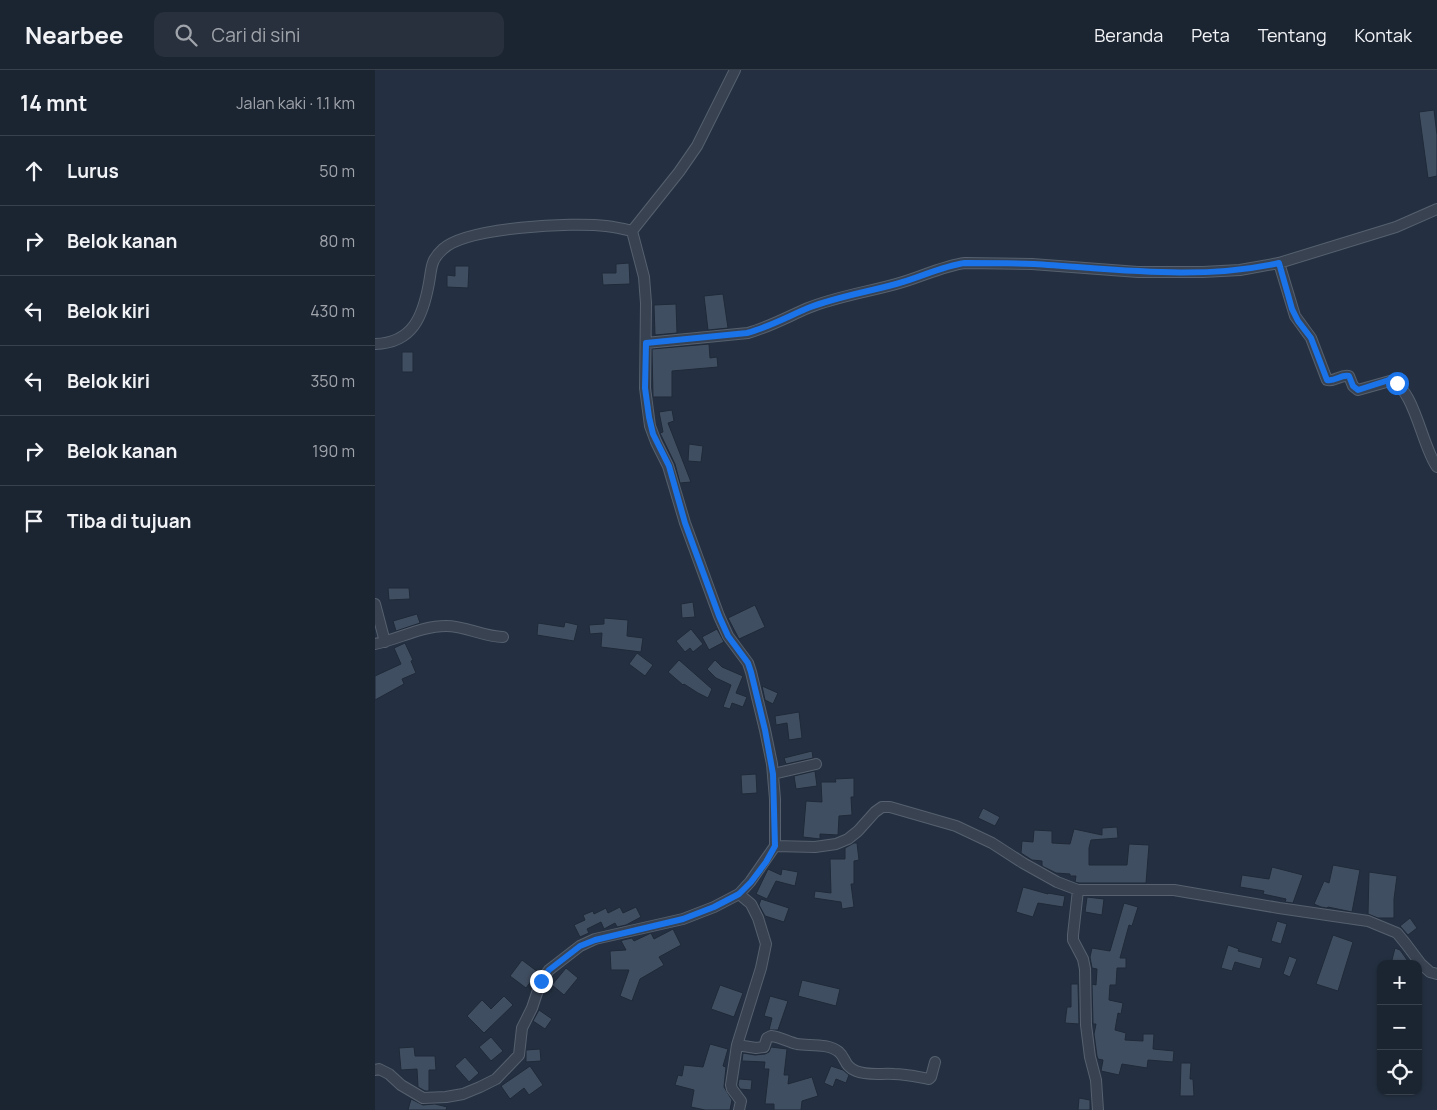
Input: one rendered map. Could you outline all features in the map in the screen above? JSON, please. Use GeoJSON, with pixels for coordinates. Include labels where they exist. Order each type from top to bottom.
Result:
{"type":"FeatureCollection","features":[{"type":"Feature","properties":{"kind":"street"},"geometry":{"type":"LineString","coordinates":[[632,231],[697,146],[735,70]]}},
{"type":"Feature","properties":{"kind":"street"},"geometry":{"type":"LineString","coordinates":[[646,343],[747,333],[785,320],[808,308],[916,278],[955,264],[1032,264],[1173,273],[1240,270],[1279,263],[1396,227],[1437,209]]}},
{"type":"Feature","properties":{"kind":"street"},"geometry":{"type":"LineString","coordinates":[[375,344],[397,341],[408,334],[416,323],[427,295],[431,264],[444,248],[457,240],[493,232],[578,225],[606,226],[632,231]]}},
{"type":"Feature","properties":{"kind":"street"},"geometry":{"type":"LineString","coordinates":[[375,1070],[379,1069],[389,1074],[401,1085],[423,1098],[463,1094],[495,1079],[519,1055],[522,1028],[532,1008],[541,981],[549,970],[580,946],[595,940],[683,919],[714,907],[739,894],[754,878],[775,846],[773,774],[765,730],[748,663],[728,636],[719,616],[685,523],[669,466],[653,434],[649,417],[645,388],[644,277],[632,231]]}},
{"type":"Feature","properties":{"kind":"street"},"geometry":{"type":"LineString","coordinates":[[1279,263],[1292,309],[1298,321],[1311,338],[1327,380],[1332,381],[1345,375],[1349,376],[1353,386],[1358,390],[1389,380],[1401,386],[1409,400],[1427,449],[1437,467]]}},
{"type":"Feature","properties":{"kind":"street"},"geometry":{"type":"LineString","coordinates":[[375,604],[380,643],[428,627],[445,626],[455,626],[494,637],[503,637]]}},
{"type":"Feature","properties":{"kind":"street"},"geometry":{"type":"LineString","coordinates":[[773,774],[816,764]]}},
{"type":"Feature","properties":{"kind":"street"},"geometry":{"type":"LineString","coordinates":[[775,846],[815,847],[836,844],[858,831],[882,807],[890,807],[955,826],[991,843],[1057,882],[1078,890],[1174,890],[1368,921],[1397,933],[1421,964],[1430,972],[1437,974]]}},
{"type":"Feature","properties":{"kind":"street"},"geometry":{"type":"LineString","coordinates":[[1078,890],[1073,940],[1083,959],[1085,969],[1085,1025],[1096,1080],[1098,1110]]}},
{"type":"Feature","properties":{"kind":"street"},"geometry":{"type":"LineString","coordinates":[[739,894],[751,904],[758,918],[766,944],[761,968],[737,1045],[731,1085],[741,1102],[739,1110]]}},
{"type":"Feature","properties":{"kind":"street"},"geometry":{"type":"LineString","coordinates":[[737,1045],[764,1047],[767,1038],[771,1036],[794,1043],[821,1046],[837,1050],[845,1063],[853,1070],[862,1074],[894,1074],[929,1079],[935,1062]]}},
{"type":"Feature","properties":{"kind":"building"},"geometry":{"type":"Polygon","coordinates":[[[1434,110],[1437,135],[1437,176],[1428,178],[1419,112],[1434,110]]]}},
{"type":"Feature","properties":{"kind":"building"},"geometry":{"type":"Polygon","coordinates":[[[629,263],[630,284],[603,285],[602,273],[616,273],[616,264],[629,263]]]}},
{"type":"Feature","properties":{"kind":"building"},"geometry":{"type":"Polygon","coordinates":[[[455,266],[469,266],[468,288],[447,287],[447,275],[455,276],[455,266]]]}},
{"type":"Feature","properties":{"kind":"building"},"geometry":{"type":"Polygon","coordinates":[[[723,294],[728,328],[708,330],[704,296],[723,294]]]}},
{"type":"Feature","properties":{"kind":"building"},"geometry":{"type":"Polygon","coordinates":[[[676,304],[677,333],[655,335],[654,305],[676,304]]]}},
{"type":"Feature","properties":{"kind":"building"},"geometry":{"type":"Polygon","coordinates":[[[709,344],[710,358],[717,357],[718,367],[672,371],[672,397],[653,397],[652,349],[709,344]]]}},
{"type":"Feature","properties":{"kind":"building"},"geometry":{"type":"Polygon","coordinates":[[[402,352],[413,352],[413,372],[402,372],[402,352]]]}},
{"type":"Feature","properties":{"kind":"building"},"geometry":{"type":"Polygon","coordinates":[[[672,410],[674,421],[668,423],[691,482],[680,483],[675,464],[660,433],[663,432],[659,412],[672,410]]]}},
{"type":"Feature","properties":{"kind":"building"},"geometry":{"type":"Polygon","coordinates":[[[689,444],[703,446],[701,462],[688,461],[689,444]]]}},
{"type":"Feature","properties":{"kind":"building"},"geometry":{"type":"Polygon","coordinates":[[[388,588],[409,588],[410,599],[389,600],[388,588]]]}},
{"type":"Feature","properties":{"kind":"building"},"geometry":{"type":"Polygon","coordinates":[[[693,602],[695,617],[682,618],[681,604],[693,602]]]}},
{"type":"Feature","properties":{"kind":"building"},"geometry":{"type":"Polygon","coordinates":[[[755,605],[765,627],[739,639],[728,618],[755,605]]]}},
{"type":"Feature","properties":{"kind":"building"},"geometry":{"type":"Polygon","coordinates":[[[417,614],[420,623],[396,631],[393,621],[417,614]]]}},
{"type":"Feature","properties":{"kind":"building"},"geometry":{"type":"Polygon","coordinates":[[[604,618],[628,620],[627,636],[643,638],[641,652],[601,647],[602,633],[590,634],[589,625],[604,624],[604,618]]]}},
{"type":"Feature","properties":{"kind":"building"},"geometry":{"type":"Polygon","coordinates":[[[565,622],[578,625],[574,641],[537,635],[538,623],[564,627],[565,622]]]}},
{"type":"Feature","properties":{"kind":"building"},"geometry":{"type":"Polygon","coordinates":[[[691,629],[703,644],[693,652],[690,648],[685,652],[676,641],[691,629]]]}},
{"type":"Feature","properties":{"kind":"building"},"geometry":{"type":"Polygon","coordinates":[[[717,629],[724,642],[709,650],[702,637],[717,629]]]}},
{"type":"Feature","properties":{"kind":"building"},"geometry":{"type":"Polygon","coordinates":[[[405,643],[413,660],[411,661],[416,673],[402,679],[404,684],[375,700],[375,676],[401,664],[394,648],[405,643]]]}},
{"type":"Feature","properties":{"kind":"building"},"geometry":{"type":"Polygon","coordinates":[[[637,653],[653,665],[645,676],[629,664],[637,653]]]}},
{"type":"Feature","properties":{"kind":"building"},"geometry":{"type":"Polygon","coordinates":[[[679,660],[712,689],[708,698],[683,685],[668,672],[679,660]]]}},
{"type":"Feature","properties":{"kind":"building"},"geometry":{"type":"Polygon","coordinates":[[[715,660],[722,667],[743,676],[736,693],[747,697],[743,707],[732,703],[730,709],[723,707],[731,685],[716,678],[707,669],[715,660]]]}},
{"type":"Feature","properties":{"kind":"building"},"geometry":{"type":"Polygon","coordinates":[[[762,686],[778,693],[773,704],[765,700],[762,686]]]}},
{"type":"Feature","properties":{"kind":"building"},"geometry":{"type":"Polygon","coordinates":[[[799,712],[802,738],[789,740],[787,723],[776,725],[775,716],[799,712]]]}},
{"type":"Feature","properties":{"kind":"building"},"geometry":{"type":"Polygon","coordinates":[[[812,751],[813,758],[786,764],[784,758],[812,751]]]}},
{"type":"Feature","properties":{"kind":"building"},"geometry":{"type":"Polygon","coordinates":[[[815,771],[817,786],[796,789],[794,776],[815,771]]]}},
{"type":"Feature","properties":{"kind":"building"},"geometry":{"type":"Polygon","coordinates":[[[756,774],[757,793],[742,794],[741,775],[756,774]]]}},
{"type":"Feature","properties":{"kind":"building"},"geometry":{"type":"Polygon","coordinates":[[[854,778],[854,797],[851,797],[852,815],[839,816],[838,835],[820,834],[820,839],[803,837],[806,801],[822,802],[821,782],[836,782],[835,779],[854,778]]]}},
{"type":"Feature","properties":{"kind":"building"},"geometry":{"type":"Polygon","coordinates":[[[983,808],[1000,817],[995,826],[978,818],[983,808]]]}},
{"type":"Feature","properties":{"kind":"building"},"geometry":{"type":"Polygon","coordinates":[[[1117,827],[1118,838],[1091,840],[1089,865],[1127,865],[1129,844],[1149,845],[1146,883],[1079,883],[1075,882],[1076,876],[1056,873],[1042,866],[1042,861],[1032,860],[1021,853],[1022,841],[1033,842],[1034,830],[1052,831],[1052,843],[1070,844],[1074,829],[1102,835],[1102,828],[1117,827]]]}},
{"type":"Feature","properties":{"kind":"building"},"geometry":{"type":"Polygon","coordinates":[[[857,843],[859,860],[854,861],[854,884],[851,884],[854,907],[842,909],[841,902],[814,898],[815,891],[831,893],[830,859],[845,859],[845,848],[857,843]]]}},
{"type":"Feature","properties":{"kind":"building"},"geometry":{"type":"Polygon","coordinates":[[[1333,865],[1360,870],[1352,912],[1314,904],[1324,881],[1329,883],[1333,865]]]}},
{"type":"Feature","properties":{"kind":"building"},"geometry":{"type":"Polygon","coordinates":[[[1272,867],[1303,875],[1293,903],[1285,902],[1286,899],[1263,894],[1264,891],[1240,887],[1242,875],[1269,879],[1272,867]]]}},
{"type":"Feature","properties":{"kind":"building"},"geometry":{"type":"Polygon","coordinates":[[[768,869],[781,875],[782,869],[798,872],[795,886],[776,881],[767,899],[756,894],[768,869]]]}},
{"type":"Feature","properties":{"kind":"building"},"geometry":{"type":"Polygon","coordinates":[[[1369,872],[1397,876],[1394,918],[1378,918],[1368,914],[1369,872]]]}},
{"type":"Feature","properties":{"kind":"building"},"geometry":{"type":"Polygon","coordinates":[[[1023,887],[1048,894],[1065,896],[1063,907],[1038,903],[1033,917],[1016,912],[1023,887]]]}},
{"type":"Feature","properties":{"kind":"building"},"geometry":{"type":"Polygon","coordinates":[[[1087,897],[1104,899],[1102,915],[1085,912],[1087,897]]]}},
{"type":"Feature","properties":{"kind":"building"},"geometry":{"type":"Polygon","coordinates":[[[761,899],[789,908],[784,922],[765,916],[759,905],[761,899]]]}},
{"type":"Feature","properties":{"kind":"building"},"geometry":{"type":"Polygon","coordinates":[[[1124,903],[1138,907],[1132,926],[1129,925],[1120,958],[1126,958],[1126,968],[1117,968],[1116,985],[1110,985],[1109,1000],[1123,1003],[1121,1014],[1118,1013],[1115,1030],[1126,1033],[1125,1040],[1143,1041],[1143,1034],[1154,1034],[1153,1049],[1174,1051],[1173,1062],[1148,1060],[1147,1068],[1122,1064],[1119,1075],[1101,1071],[1103,1060],[1098,1059],[1097,1056],[1094,1034],[1096,1024],[1093,1024],[1092,984],[1096,985],[1097,969],[1092,968],[1090,957],[1092,948],[1110,951],[1124,903]]]}},
{"type":"Feature","properties":{"kind":"building"},"geometry":{"type":"Polygon","coordinates":[[[620,907],[623,913],[636,907],[641,917],[626,925],[617,927],[615,923],[604,929],[601,922],[587,929],[589,933],[580,937],[574,925],[585,920],[583,915],[593,911],[594,914],[606,908],[608,913],[620,907]]]}},
{"type":"Feature","properties":{"kind":"building"},"geometry":{"type":"Polygon","coordinates":[[[1410,918],[1417,928],[1408,935],[1400,926],[1410,918]]]}},
{"type":"Feature","properties":{"kind":"building"},"geometry":{"type":"Polygon","coordinates":[[[1277,921],[1287,924],[1281,944],[1271,941],[1277,921]]]}},
{"type":"Feature","properties":{"kind":"building"},"geometry":{"type":"Polygon","coordinates":[[[673,929],[681,945],[659,957],[664,965],[640,979],[632,1001],[620,996],[629,970],[611,970],[610,951],[626,950],[621,941],[623,940],[632,938],[634,941],[651,933],[654,939],[673,929]]]}},
{"type":"Feature","properties":{"kind":"building"},"geometry":{"type":"Polygon","coordinates":[[[1333,935],[1353,942],[1338,991],[1316,984],[1333,935]]]}},
{"type":"Feature","properties":{"kind":"building"},"geometry":{"type":"Polygon","coordinates":[[[1228,945],[1239,949],[1238,951],[1263,958],[1260,969],[1235,962],[1232,971],[1221,968],[1228,945]]]}},
{"type":"Feature","properties":{"kind":"building"},"geometry":{"type":"Polygon","coordinates":[[[1395,948],[1400,950],[1407,960],[1392,960],[1395,948]]]}},
{"type":"Feature","properties":{"kind":"building"},"geometry":{"type":"Polygon","coordinates":[[[1289,956],[1297,959],[1290,977],[1283,974],[1289,956]]]}},
{"type":"Feature","properties":{"kind":"building"},"geometry":{"type":"Polygon","coordinates":[[[522,960],[538,972],[526,988],[510,976],[522,960]]]}},
{"type":"Feature","properties":{"kind":"building"},"geometry":{"type":"Polygon","coordinates":[[[566,968],[578,978],[564,995],[552,985],[566,968]]]}},
{"type":"Feature","properties":{"kind":"building"},"geometry":{"type":"Polygon","coordinates":[[[802,980],[840,989],[836,1006],[798,996],[802,980]]]}},
{"type":"Feature","properties":{"kind":"building"},"geometry":{"type":"Polygon","coordinates":[[[1071,984],[1078,984],[1079,1024],[1065,1023],[1067,1007],[1071,1007],[1071,984]]]}},
{"type":"Feature","properties":{"kind":"building"},"geometry":{"type":"Polygon","coordinates":[[[720,985],[743,993],[734,1017],[711,1009],[720,985]]]}},
{"type":"Feature","properties":{"kind":"building"},"geometry":{"type":"Polygon","coordinates":[[[504,996],[513,1005],[484,1033],[467,1016],[482,1000],[491,1009],[504,996]]]}},
{"type":"Feature","properties":{"kind":"building"},"geometry":{"type":"Polygon","coordinates":[[[770,996],[788,1001],[778,1030],[769,1030],[772,1018],[764,1016],[770,996]]]}},
{"type":"Feature","properties":{"kind":"building"},"geometry":{"type":"Polygon","coordinates":[[[539,1010],[552,1019],[545,1029],[533,1021],[539,1010]]]}},
{"type":"Feature","properties":{"kind":"building"},"geometry":{"type":"Polygon","coordinates":[[[491,1037],[503,1051],[491,1061],[479,1047],[491,1037]]]}},
{"type":"Feature","properties":{"kind":"building"},"geometry":{"type":"Polygon","coordinates":[[[710,1044],[728,1049],[723,1066],[726,1067],[724,1087],[732,1100],[730,1110],[705,1110],[691,1107],[694,1090],[675,1085],[678,1075],[682,1076],[684,1065],[703,1067],[710,1044]]]}},
{"type":"Feature","properties":{"kind":"building"},"geometry":{"type":"Polygon","coordinates":[[[414,1047],[415,1056],[435,1056],[436,1070],[429,1070],[429,1091],[418,1087],[417,1069],[401,1070],[399,1048],[414,1047]]]}},
{"type":"Feature","properties":{"kind":"building"},"geometry":{"type":"Polygon","coordinates":[[[771,1047],[787,1049],[784,1075],[789,1075],[788,1084],[812,1077],[818,1096],[802,1101],[801,1110],[774,1110],[774,1104],[765,1104],[769,1069],[764,1069],[765,1062],[742,1061],[743,1053],[765,1054],[769,1052],[771,1047]]]}},
{"type":"Feature","properties":{"kind":"building"},"geometry":{"type":"Polygon","coordinates":[[[540,1049],[541,1061],[526,1062],[526,1050],[540,1049]]]}},
{"type":"Feature","properties":{"kind":"building"},"geometry":{"type":"Polygon","coordinates":[[[465,1057],[479,1073],[469,1082],[455,1066],[465,1057]]]}},
{"type":"Feature","properties":{"kind":"building"},"geometry":{"type":"Polygon","coordinates":[[[1181,1063],[1191,1063],[1190,1079],[1193,1079],[1194,1096],[1180,1096],[1181,1063]]]}},
{"type":"Feature","properties":{"kind":"building"},"geometry":{"type":"Polygon","coordinates":[[[530,1066],[543,1085],[529,1095],[524,1088],[510,1099],[501,1086],[530,1066]]]}},
{"type":"Feature","properties":{"kind":"building"},"geometry":{"type":"Polygon","coordinates":[[[831,1066],[843,1070],[849,1075],[846,1083],[836,1079],[833,1087],[824,1083],[831,1066]]]}},
{"type":"Feature","properties":{"kind":"building"},"geometry":{"type":"Polygon","coordinates":[[[739,1079],[752,1080],[751,1090],[740,1089],[738,1085],[739,1079]]]}},
{"type":"Feature","properties":{"kind":"building"},"geometry":{"type":"Polygon","coordinates":[[[1079,1098],[1090,1100],[1090,1110],[1078,1110],[1079,1098]]]}},
{"type":"Feature","properties":{"kind":"building"},"geometry":{"type":"Polygon","coordinates":[[[411,1099],[423,1105],[435,1104],[447,1107],[446,1110],[408,1110],[411,1099]]]}},
{"type":"Feature","properties":{"kind":"route"},"geometry":{"type":"LineString","coordinates":[[541,981],[549,970],[580,946],[595,940],[683,919],[714,907],[739,894],[766,862],[775,846],[775,799],[772,764],[751,672],[748,663],[728,636],[713,602],[685,523],[669,466],[653,434],[645,388],[646,343],[747,333],[769,327],[808,308],[916,278],[955,264],[1032,264],[1173,273],[1240,270],[1279,263],[1292,309],[1298,321],[1311,338],[1327,380],[1332,381],[1341,376],[1349,376],[1353,386],[1358,390],[1389,380],[1397,383]]}}]}
